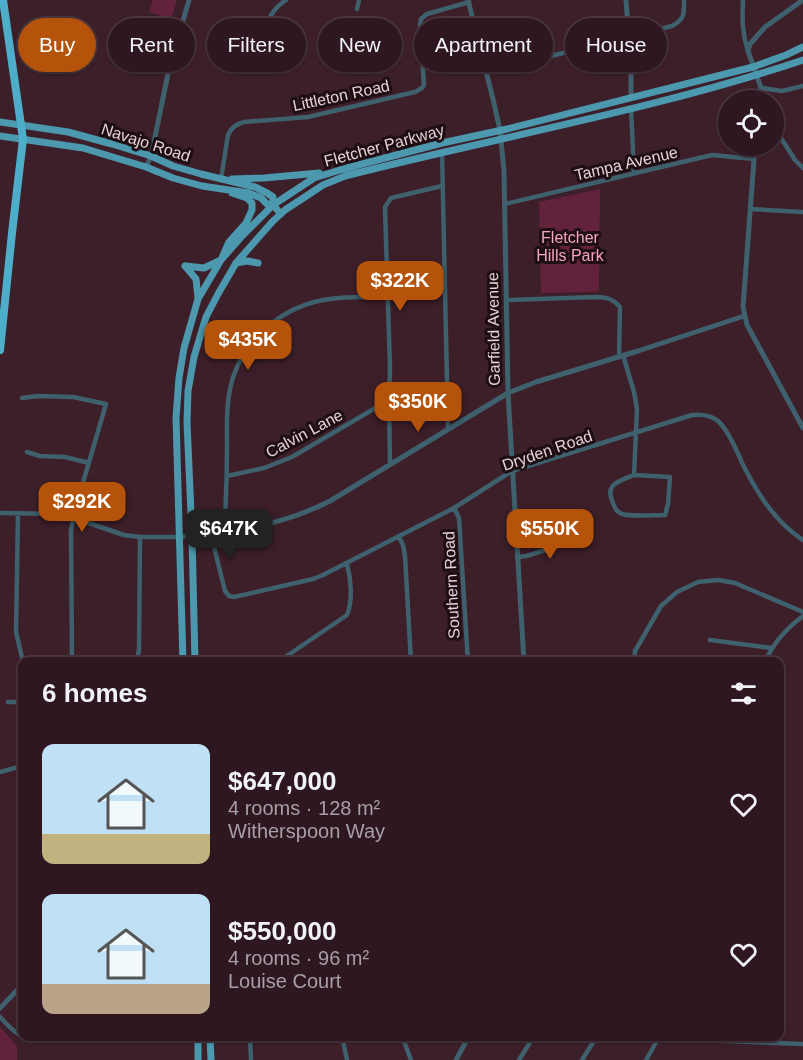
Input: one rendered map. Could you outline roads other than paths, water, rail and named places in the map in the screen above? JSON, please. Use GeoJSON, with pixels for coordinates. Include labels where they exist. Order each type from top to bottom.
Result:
{"type":"FeatureCollection","features":[{"type":"Feature","properties":{"kind":"highway"},"geometry":{"type":"LineString","coordinates":[[0,350],[23,139],[3,0]]}},
{"type":"Feature","properties":{"kind":"main road","name":"Fletcher Parkway"},"geometry":{"type":"LineString","coordinates":[[183,657],[176,418],[184,348],[198,299],[221,260],[273,205],[314,178],[343,169],[753,67],[803,47]]}},
{"type":"Feature","properties":{"kind":"main road","name":"Fletcher Parkway"},"geometry":{"type":"LineString","coordinates":[[195,657],[187,422],[188,391],[194,357],[207,317],[236,263],[281,214],[323,185],[345,176],[617,112],[756,76],[803,60]]}},
{"type":"Feature","properties":{"kind":"main road"},"geometry":{"type":"LineString","coordinates":[[631,108],[632,104],[647,93]]}},
{"type":"Feature","properties":{"kind":"main road"},"geometry":{"type":"LineString","coordinates":[[617,112],[627,105],[631,98]]}},
{"type":"Feature","properties":{"kind":"main road","name":"Navajo Road"},"geometry":{"type":"LineString","coordinates":[[0,122],[70,133],[151,156],[173,166],[255,187],[273,197],[273,205]]}},
{"type":"Feature","properties":{"kind":"main road","name":"Navajo Road"},"geometry":{"type":"LineString","coordinates":[[0,136],[83,148],[146,167],[173,178],[218,189],[249,193],[273,205],[281,214]]}},
{"type":"Feature","properties":{"kind":"main road"},"geometry":{"type":"LineString","coordinates":[[442,152],[444,146],[459,140]]}},
{"type":"Feature","properties":{"kind":"main road"},"geometry":{"type":"LineString","coordinates":[[221,179],[313,174],[343,169]]}},
{"type":"Feature","properties":{"kind":"main road"},"geometry":{"type":"LineString","coordinates":[[198,299],[196,279],[185,266],[204,268],[221,260],[230,242],[246,223],[252,206],[247,198],[218,189]]}},
{"type":"Feature","properties":{"kind":"main road"},"geometry":{"type":"LineString","coordinates":[[236,263],[247,261],[258,263]]}},
{"type":"Feature","properties":{"kind":"main road"},"geometry":{"type":"LineString","coordinates":[[198,1041],[198,1060]]}},
{"type":"Feature","properties":{"kind":"main road"},"geometry":{"type":"LineString","coordinates":[[210,1041],[211,1060]]}},
{"type":"Feature","properties":{"kind":"street"},"geometry":{"type":"LineString","coordinates":[[146,167],[151,156],[169,69],[189,0]]}},
{"type":"Feature","properties":{"kind":"street"},"geometry":{"type":"LineString","coordinates":[[269,18],[275,7],[286,0]]}},
{"type":"Feature","properties":{"kind":"street"},"geometry":{"type":"LineString","coordinates":[[357,9],[359,0]]}},
{"type":"Feature","properties":{"kind":"street"},"geometry":{"type":"LineString","coordinates":[[626,0],[627,18]]}},
{"type":"Feature","properties":{"kind":"street"},"geometry":{"type":"LineString","coordinates":[[667,27],[679,22],[684,15],[684,0]]}},
{"type":"Feature","properties":{"kind":"street"},"geometry":{"type":"LineString","coordinates":[[743,0],[743,37],[761,88],[782,91],[803,86]]}},
{"type":"Feature","properties":{"kind":"street"},"geometry":{"type":"LineString","coordinates":[[748,51],[750,44],[765,27],[803,0]]}},
{"type":"Feature","properties":{"kind":"street","name":"Garfield Avenue"},"geometry":{"type":"LineString","coordinates":[[469,1],[473,18]]}},
{"type":"Feature","properties":{"kind":"street","name":"Littleton Road"},"geometry":{"type":"LineString","coordinates":[[221,179],[228,135],[237,124],[308,117],[415,92],[422,88],[424,85],[421,19],[427,14],[469,1]]}},
{"type":"Feature","properties":{"kind":"street","name":"Garfield Avenue"},"geometry":{"type":"LineString","coordinates":[[486,72],[500,130],[504,171],[508,393],[525,657]]}},
{"type":"Feature","properties":{"kind":"street"},"geometry":{"type":"LineString","coordinates":[[631,72],[631,98]]}},
{"type":"Feature","properties":{"kind":"street"},"geometry":{"type":"LineString","coordinates":[[631,108],[634,174]]}},
{"type":"Feature","properties":{"kind":"street"},"geometry":{"type":"LineString","coordinates":[[784,142],[803,168]]}},
{"type":"Feature","properties":{"kind":"street"},"geometry":{"type":"LineString","coordinates":[[442,152],[448,428]]}},
{"type":"Feature","properties":{"kind":"street","name":"Tampa Avenue"},"geometry":{"type":"LineString","coordinates":[[505,204],[712,155],[754,159]]}},
{"type":"Feature","properties":{"kind":"street"},"geometry":{"type":"LineString","coordinates":[[754,156],[744,316],[801,420],[803,428]]}},
{"type":"Feature","properties":{"kind":"street"},"geometry":{"type":"LineString","coordinates":[[390,464],[390,368],[385,207],[391,198],[442,186]]}},
{"type":"Feature","properties":{"kind":"street"},"geometry":{"type":"LineString","coordinates":[[751,209],[803,212]]}},
{"type":"Feature","properties":{"kind":"street"},"geometry":{"type":"LineString","coordinates":[[507,300],[606,297],[620,307],[621,356],[637,403],[634,475]]}},
{"type":"Feature","properties":{"kind":"street"},"geometry":{"type":"LineString","coordinates":[[224,534],[227,410],[230,386],[247,349],[277,319],[308,304],[340,298],[388,298]]}},
{"type":"Feature","properties":{"kind":"street"},"geometry":{"type":"LineString","coordinates":[[0,513],[54,513],[124,535],[140,537],[224,534],[279,522],[330,501],[508,393],[744,316]]}},
{"type":"Feature","properties":{"kind":"street"},"geometry":{"type":"LineString","coordinates":[[22,398],[73,397],[106,404],[71,530],[72,657]]}},
{"type":"Feature","properties":{"kind":"street","name":"Calvin Lane"},"geometry":{"type":"LineString","coordinates":[[226,476],[264,468],[292,457],[389,400]]}},
{"type":"Feature","properties":{"kind":"street","name":"Dryden Road"},"geometry":{"type":"LineString","coordinates":[[211,535],[225,591],[229,596],[234,597],[313,579],[347,564],[454,508],[512,471],[692,415],[707,416],[720,423],[769,509],[803,540]]}},
{"type":"Feature","properties":{"kind":"street"},"geometry":{"type":"LineString","coordinates":[[27,452],[89,463]]}},
{"type":"Feature","properties":{"kind":"street"},"geometry":{"type":"LineString","coordinates":[[634,475],[670,477],[665,515],[623,515],[615,510],[609,492],[613,484],[634,475]]}},
{"type":"Feature","properties":{"kind":"street","name":"Southern Road"},"geometry":{"type":"LineString","coordinates":[[454,508],[459,518],[468,657]]}},
{"type":"Feature","properties":{"kind":"street"},"geometry":{"type":"LineString","coordinates":[[18,513],[16,632],[22,657]]}},
{"type":"Feature","properties":{"kind":"street"},"geometry":{"type":"LineString","coordinates":[[138,657],[140,537]]}},
{"type":"Feature","properties":{"kind":"street"},"geometry":{"type":"LineString","coordinates":[[399,537],[405,556],[411,657]]}},
{"type":"Feature","properties":{"kind":"street"},"geometry":{"type":"LineString","coordinates":[[518,557],[578,540]]}},
{"type":"Feature","properties":{"kind":"street"},"geometry":{"type":"LineString","coordinates":[[285,657],[347,615],[350,606],[347,564]]}},
{"type":"Feature","properties":{"kind":"street"},"geometry":{"type":"LineString","coordinates":[[634,657],[635,651],[661,606],[677,592],[692,584],[707,580],[729,582],[803,614],[789,627],[768,657]]}},
{"type":"Feature","properties":{"kind":"street"},"geometry":{"type":"LineString","coordinates":[[710,640],[772,648]]}},
{"type":"Feature","properties":{"kind":"street"},"geometry":{"type":"LineString","coordinates":[[8,702],[18,702]]}},
{"type":"Feature","properties":{"kind":"street"},"geometry":{"type":"LineString","coordinates":[[0,771],[18,767]]}},
{"type":"Feature","properties":{"kind":"street"},"geometry":{"type":"LineString","coordinates":[[0,1008],[18,989]]}},
{"type":"Feature","properties":{"kind":"street"},"geometry":{"type":"LineString","coordinates":[[0,1017],[18,1034]]}},
{"type":"Feature","properties":{"kind":"street"},"geometry":{"type":"LineString","coordinates":[[250,1041],[251,1060]]}},
{"type":"Feature","properties":{"kind":"street"},"geometry":{"type":"LineString","coordinates":[[343,1041],[347,1060]]}},
{"type":"Feature","properties":{"kind":"street"},"geometry":{"type":"LineString","coordinates":[[404,1041],[411,1060]]}},
{"type":"Feature","properties":{"kind":"street"},"geometry":{"type":"LineString","coordinates":[[456,1060],[466,1041]]}},
{"type":"Feature","properties":{"kind":"street"},"geometry":{"type":"LineString","coordinates":[[519,1060],[531,1041]]}},
{"type":"Feature","properties":{"kind":"street"},"geometry":{"type":"LineString","coordinates":[[582,1060],[595,1041]]}},
{"type":"Feature","properties":{"kind":"street"},"geometry":{"type":"LineString","coordinates":[[645,1060],[657,1041]]}},
{"type":"Feature","properties":{"kind":"street"},"geometry":{"type":"LineString","coordinates":[[756,1041],[803,1044]]}},
{"type":"Feature","properties":{"kind":"park label","name":"Fletcher Hills Park"},"geometry":{"type":"Point","coordinates":[570,246]}}]}
